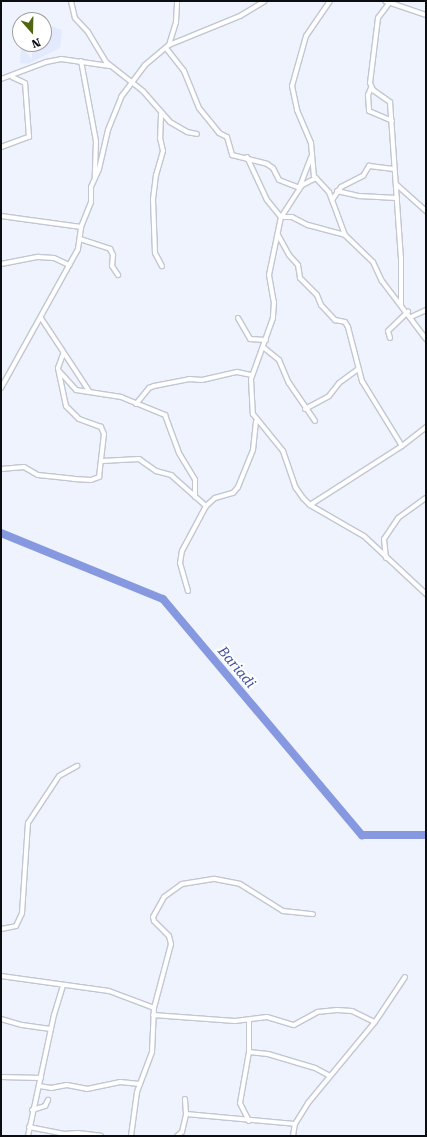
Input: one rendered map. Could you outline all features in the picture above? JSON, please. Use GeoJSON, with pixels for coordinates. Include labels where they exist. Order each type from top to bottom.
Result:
{"type":"FeatureCollection","features":[{"type":"Feature","properties":{"kind":"street"},"geometry":{"type":"LineString","coordinates":[[71,1],[75,18],[110,66],[143,91],[161,114],[180,129],[197,134]]}},
{"type":"Feature","properties":{"kind":"street"},"geometry":{"type":"LineString","coordinates":[[168,46],[176,22],[177,1]]}},
{"type":"Feature","properties":{"kind":"street"},"geometry":{"type":"LineString","coordinates":[[1,388],[12,364],[41,318],[69,265],[80,239],[81,227],[90,205],[90,189],[94,177],[99,169],[113,115],[121,97],[145,65],[168,46],[240,16],[265,1]]}},
{"type":"Feature","properties":{"kind":"street"},"geometry":{"type":"LineString","coordinates":[[330,1],[306,36],[292,86],[297,110],[311,143],[316,178],[328,192],[345,235],[373,262],[382,281],[408,312],[426,339]]}},
{"type":"Feature","properties":{"kind":"street"},"geometry":{"type":"LineString","coordinates":[[385,1],[426,15]]}},
{"type":"Feature","properties":{"kind":"street"},"geometry":{"type":"LineString","coordinates":[[390,2],[384,8],[376,26],[371,88],[368,95],[370,112],[386,116],[392,121]]}},
{"type":"Feature","properties":{"kind":"street"},"geometry":{"type":"LineString","coordinates":[[168,46],[184,71],[199,108],[219,133],[227,137],[232,155],[247,157],[272,167],[279,180],[300,188]]}},
{"type":"Feature","properties":{"kind":"street"},"geometry":{"type":"LineString","coordinates":[[1,79],[12,77],[53,60],[81,61],[110,66]]}},
{"type":"Feature","properties":{"kind":"street"},"geometry":{"type":"LineString","coordinates":[[81,61],[96,141],[94,177]]}},
{"type":"Feature","properties":{"kind":"street"},"geometry":{"type":"LineString","coordinates":[[1,147],[29,137],[25,83],[12,77]]}},
{"type":"Feature","properties":{"kind":"street"},"geometry":{"type":"LineString","coordinates":[[371,88],[390,100],[401,258],[401,304]]}},
{"type":"Feature","properties":{"kind":"street"},"geometry":{"type":"LineString","coordinates":[[161,114],[160,138],[163,151],[156,175],[153,199],[155,253],[162,266]]}},
{"type":"Feature","properties":{"kind":"street"},"geometry":{"type":"LineString","coordinates":[[188,591],[180,557],[206,506],[215,498],[233,493],[238,487],[253,450],[256,421],[251,408],[251,375],[266,340],[274,310],[269,277],[281,217],[300,188],[313,155]]}},
{"type":"Feature","properties":{"kind":"street"},"geometry":{"type":"LineString","coordinates":[[247,157],[266,200],[281,217],[292,217],[308,225],[345,235]]}},
{"type":"Feature","properties":{"kind":"street"},"geometry":{"type":"LineString","coordinates":[[332,200],[337,190],[363,176],[369,166],[394,169]]}},
{"type":"Feature","properties":{"kind":"street"},"geometry":{"type":"LineString","coordinates":[[300,188],[316,178]]}},
{"type":"Feature","properties":{"kind":"street"},"geometry":{"type":"LineString","coordinates":[[397,185],[426,211]]}},
{"type":"Feature","properties":{"kind":"street"},"geometry":{"type":"LineString","coordinates":[[337,190],[359,196],[397,198]]}},
{"type":"Feature","properties":{"kind":"street"},"geometry":{"type":"LineString","coordinates":[[1,216],[81,227]]}},
{"type":"Feature","properties":{"kind":"street"},"geometry":{"type":"LineString","coordinates":[[278,234],[289,255],[298,265],[300,278],[317,295],[321,306],[336,320],[345,322],[348,326],[358,369],[402,446]]}},
{"type":"Feature","properties":{"kind":"street"},"geometry":{"type":"LineString","coordinates":[[80,239],[110,249],[113,255],[112,266],[118,275]]}},
{"type":"Feature","properties":{"kind":"street"},"geometry":{"type":"LineString","coordinates":[[1,264],[38,257],[54,258],[69,265]]}},
{"type":"Feature","properties":{"kind":"street"},"geometry":{"type":"LineString","coordinates":[[411,317],[426,310]]}},
{"type":"Feature","properties":{"kind":"street"},"geometry":{"type":"LineString","coordinates":[[390,338],[388,331],[408,312]]}},
{"type":"Feature","properties":{"kind":"street"},"geometry":{"type":"LineString","coordinates":[[41,318],[63,354],[89,391]]}},
{"type":"Feature","properties":{"kind":"street"},"geometry":{"type":"LineString","coordinates":[[238,318],[250,339],[266,340]]}},
{"type":"Feature","properties":{"kind":"street"},"geometry":{"type":"LineString","coordinates":[[263,346],[279,360],[305,409],[315,421]]}},
{"type":"Feature","properties":{"kind":"street"},"geometry":{"type":"LineString","coordinates":[[1,469],[24,467],[38,475],[91,480],[100,476],[105,437],[103,430],[79,419],[67,408],[60,372],[63,354]]}},
{"type":"Feature","properties":{"kind":"street"},"geometry":{"type":"LineString","coordinates":[[305,409],[329,396],[339,383],[358,369]]}},
{"type":"Feature","properties":{"kind":"street"},"geometry":{"type":"LineString","coordinates":[[60,372],[76,390],[89,391],[136,404],[158,412],[168,419],[179,453],[195,480],[195,497]]}},
{"type":"Feature","properties":{"kind":"street"},"geometry":{"type":"LineString","coordinates":[[136,404],[149,388],[154,386],[188,379],[202,380],[237,372],[251,375]]}},
{"type":"Feature","properties":{"kind":"street"},"geometry":{"type":"LineString","coordinates":[[256,421],[271,434],[283,451],[296,488],[310,505],[364,536],[426,594]]}},
{"type":"Feature","properties":{"kind":"street"},"geometry":{"type":"LineString","coordinates":[[310,505],[402,446],[426,427]]}},
{"type":"Feature","properties":{"kind":"street"},"geometry":{"type":"LineString","coordinates":[[102,461],[139,459],[156,471],[171,475],[206,506]]}},
{"type":"Feature","properties":{"kind":"street"},"geometry":{"type":"LineString","coordinates":[[386,558],[383,543],[391,527],[402,513],[426,498]]}},
{"type":"Feature","properties":{"kind":"street"},"geometry":{"type":"LineString","coordinates":[[1,929],[16,926],[22,913],[28,823],[59,776],[77,766]]}},
{"type":"Feature","properties":{"kind":"street"},"geometry":{"type":"LineString","coordinates":[[131,1136],[140,1084],[152,1052],[154,1008],[172,940],[154,921],[153,917],[164,896],[182,884],[208,879],[232,881],[283,911],[313,914]]}},
{"type":"Feature","properties":{"kind":"street"},"geometry":{"type":"LineString","coordinates":[[1,976],[109,991],[154,1008]]}},
{"type":"Feature","properties":{"kind":"street"},"geometry":{"type":"LineString","coordinates":[[293,1136],[295,1124],[311,1099],[375,1022],[405,977]]}},
{"type":"Feature","properties":{"kind":"street"},"geometry":{"type":"LineString","coordinates":[[28,1136],[32,1110],[63,985]]}},
{"type":"Feature","properties":{"kind":"street"},"geometry":{"type":"LineString","coordinates":[[153,1015],[249,1020],[268,1017],[294,1025],[317,1012],[330,1009],[352,1011],[375,1022]]}},
{"type":"Feature","properties":{"kind":"street"},"geometry":{"type":"LineString","coordinates":[[1,1019],[51,1029]]}},
{"type":"Feature","properties":{"kind":"street"},"geometry":{"type":"LineString","coordinates":[[249,1020],[249,1052],[240,1103],[249,1121]]}},
{"type":"Feature","properties":{"kind":"street"},"geometry":{"type":"LineString","coordinates":[[249,1052],[268,1054],[315,1068],[330,1076]]}},
{"type":"Feature","properties":{"kind":"street"},"geometry":{"type":"LineString","coordinates":[[1,1077],[41,1078]]}},
{"type":"Feature","properties":{"kind":"street"},"geometry":{"type":"LineString","coordinates":[[38,1086],[51,1088],[67,1085],[87,1089],[120,1082],[140,1084]]}},
{"type":"Feature","properties":{"kind":"street"},"geometry":{"type":"LineString","coordinates":[[177,1136],[182,1132],[186,1114],[185,1099]]}},
{"type":"Feature","properties":{"kind":"street"},"geometry":{"type":"LineString","coordinates":[[32,1110],[44,1106],[48,1100]]}},
{"type":"Feature","properties":{"kind":"street"},"geometry":{"type":"LineString","coordinates":[[186,1114],[249,1121],[295,1124]]}},
{"type":"Feature","properties":{"kind":"street"},"geometry":{"type":"LineString","coordinates":[[29,1127],[64,1134],[78,1133],[101,1136]]}},
{"type":"Feature","properties":{"kind":"shaded area"},"geometry":{"type":"Polygon","coordinates":[[[52,26],[62,30],[60,48],[52,52],[52,26]]]}},
{"type":"Feature","properties":{"kind":"shaded area"},"geometry":{"type":"Polygon","coordinates":[[[21,52],[26,52],[32,59],[32,52],[52,52],[28,64],[20,63],[21,52]]]}},
{"type":"Feature","properties":{"kind":"waterway","name":"Bariadi"},"geometry":{"type":"LineString","coordinates":[[1,533],[163,599],[362,835],[426,835]]}}]}
